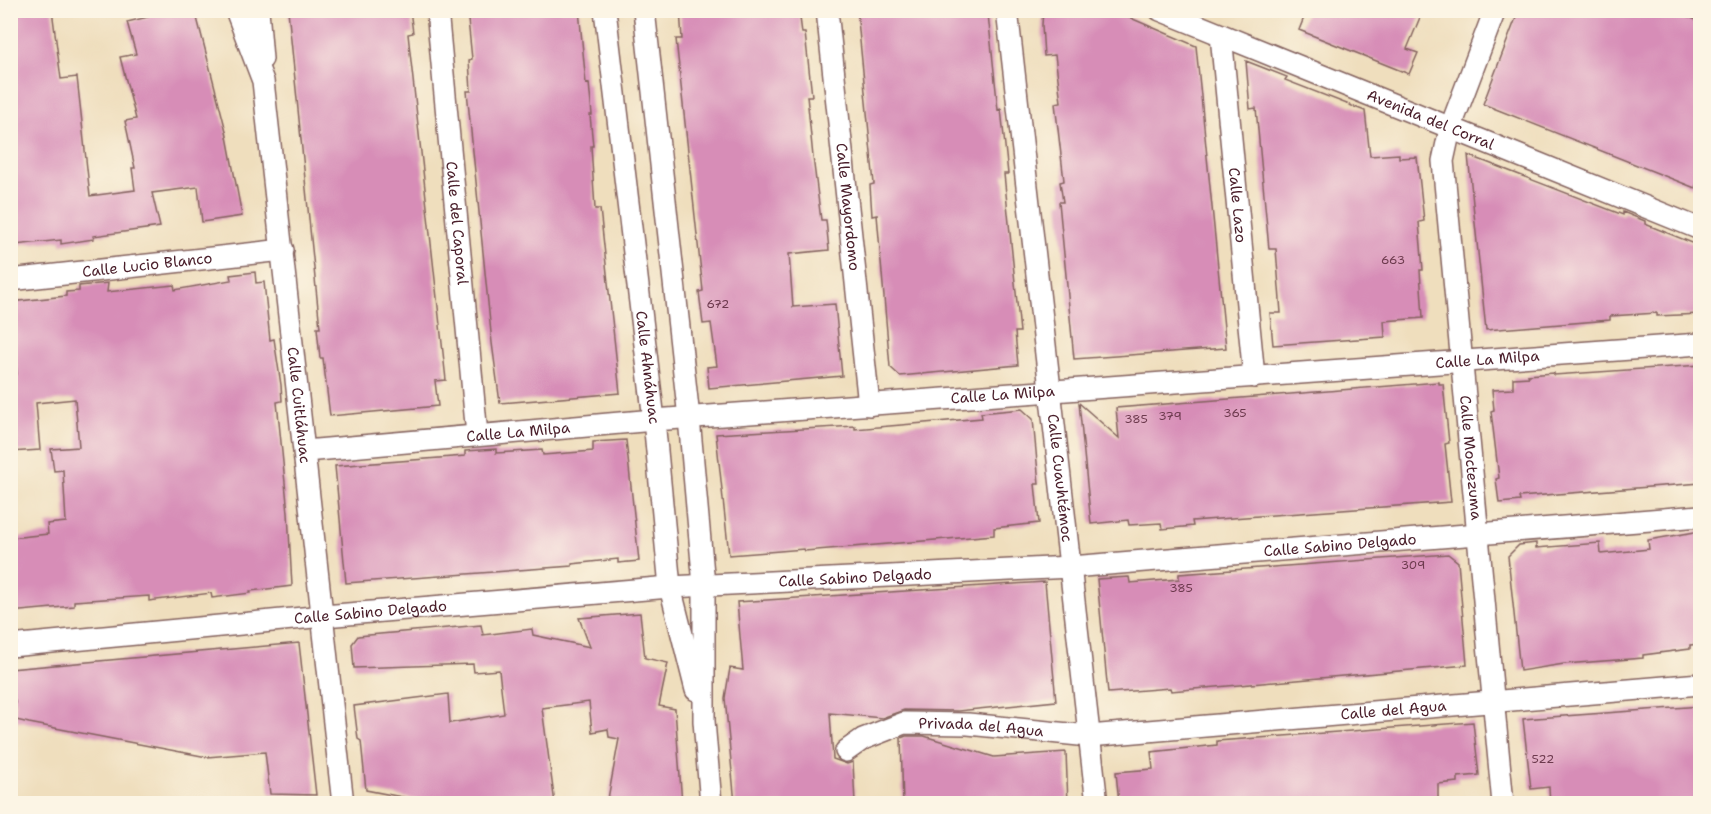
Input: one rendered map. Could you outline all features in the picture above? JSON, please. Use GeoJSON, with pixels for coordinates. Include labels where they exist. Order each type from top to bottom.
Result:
{"type":"FeatureCollection","features":[{"type":"Feature","properties":{"kind":"street","name":"Calle Cuitláhuac"},"geometry":{"type":"LineString","coordinates":[[236,10],[263,81],[343,804]]}},
{"type":"Feature","properties":{"kind":"street"},"geometry":{"type":"LineString","coordinates":[[258,10],[263,81]]}},
{"type":"Feature","properties":{"kind":"street","name":"Calle del Caporal"},"geometry":{"type":"LineString","coordinates":[[436,10],[477,435]]}},
{"type":"Feature","properties":{"kind":"street","name":"Calle Ahnáhuac"},"geometry":{"type":"LineString","coordinates":[[604,10],[654,420],[670,587],[704,721]]}},
{"type":"Feature","properties":{"kind":"street","name":"Calle Ahnáhuac"},"geometry":{"type":"LineString","coordinates":[[644,10],[704,585],[704,721],[711,804]]}},
{"type":"Feature","properties":{"kind":"street","name":"Calle Mayordomo"},"geometry":{"type":"LineString","coordinates":[[827,10],[869,405]]}},
{"type":"Feature","properties":{"kind":"street","name":"Calle Cuauhtémoc"},"geometry":{"type":"LineString","coordinates":[[1007,10],[1052,392],[1096,804]]}},
{"type":"Feature","properties":{"kind":"street","name":"Avenida del Corral"},"geometry":{"type":"LineString","coordinates":[[1160,10],[1701,230]]}},
{"type":"Feature","properties":{"kind":"street","name":"Calle Moctezuma"},"geometry":{"type":"LineString","coordinates":[[1495,10],[1450,129],[1443,161],[1503,804]]}},
{"type":"Feature","properties":{"kind":"street","name":"Calle Lazo"},"geometry":{"type":"LineString","coordinates":[[1221,35],[1254,377]]}},
{"type":"Feature","properties":{"kind":"street","name":"Calle Lucio Blanco"},"geometry":{"type":"LineString","coordinates":[[10,280],[283,250]]}},
{"type":"Feature","properties":{"kind":"street","name":"Calle La Milpa"},"geometry":{"type":"LineString","coordinates":[[305,451],[654,420],[1701,344]]}},
{"type":"Feature","properties":{"kind":"street","name":"Calle Sabino Delgado"},"geometry":{"type":"LineString","coordinates":[[10,646],[324,616],[670,587],[1071,567],[1701,516]]}},
{"type":"Feature","properties":{"kind":"street","name":"Calle del Agua"},"geometry":{"type":"LineString","coordinates":[[1089,736],[1701,684]]}},
{"type":"Feature","properties":{"kind":"street","name":"Privada del Agua"},"geometry":{"type":"LineString","coordinates":[[846,751],[863,739],[904,723],[968,724],[1089,736]]}},
{"type":"Feature","properties":{"kind":"building"},"geometry":{"type":"Polygon","coordinates":[[[10,10],[52,10],[61,79],[77,77],[90,196],[135,190],[132,168],[135,168],[125,121],[136,119],[120,57],[136,54],[127,22],[148,17],[147,10],[195,10],[226,131],[242,216],[202,222],[198,187],[152,193],[160,227],[93,236],[94,239],[61,244],[61,240],[15,245],[13,220],[10,221],[10,10]]]}},
{"type":"Feature","properties":{"kind":"building"},"geometry":{"type":"Polygon","coordinates":[[[288,10],[410,10],[413,33],[408,34],[446,380],[435,381],[438,406],[330,416],[323,358],[320,358],[317,328],[320,328],[288,10]]]}},
{"type":"Feature","properties":{"kind":"building"},"geometry":{"type":"Polygon","coordinates":[[[467,10],[579,10],[586,84],[589,83],[592,115],[590,115],[595,209],[600,209],[620,393],[500,403],[467,91],[471,91],[469,60],[472,59],[467,10]]]}},
{"type":"Feature","properties":{"kind":"building"},"geometry":{"type":"Polygon","coordinates":[[[680,10],[799,10],[802,33],[805,33],[812,96],[807,96],[813,157],[821,220],[826,220],[829,250],[789,254],[793,307],[835,304],[842,376],[709,388],[707,367],[717,366],[711,323],[703,324],[699,292],[703,291],[676,39],[682,39],[680,10]]]}},
{"type":"Feature","properties":{"kind":"building"},"geometry":{"type":"Polygon","coordinates":[[[857,10],[979,10],[979,15],[988,14],[998,110],[1001,109],[1008,174],[1004,174],[1020,332],[1015,332],[1018,365],[900,376],[890,367],[877,215],[872,216],[870,185],[874,184],[857,10]]]}},
{"type":"Feature","properties":{"kind":"building"},"geometry":{"type":"Polygon","coordinates":[[[1043,10],[1112,10],[1196,46],[1226,348],[1074,359],[1059,202],[1063,202],[1060,182],[1064,181],[1055,103],[1061,102],[1055,55],[1044,56],[1043,10]]]}},
{"type":"Feature","properties":{"kind":"building"},"geometry":{"type":"Polygon","coordinates":[[[1307,10],[1423,10],[1407,49],[1418,53],[1409,74],[1299,30],[1307,10]]]}},
{"type":"Feature","properties":{"kind":"building"},"geometry":{"type":"Polygon","coordinates":[[[1519,10],[1672,10],[1701,22],[1701,173],[1695,188],[1483,104],[1519,10]]]}},
{"type":"Feature","properties":{"kind":"building"},"geometry":{"type":"Polygon","coordinates":[[[1246,61],[1287,77],[1285,80],[1365,111],[1370,156],[1399,154],[1399,158],[1417,157],[1424,221],[1419,222],[1423,270],[1420,270],[1423,318],[1384,321],[1385,337],[1273,345],[1270,313],[1281,313],[1276,249],[1269,249],[1256,108],[1250,109],[1246,61]]]}},
{"type":"Feature","properties":{"kind":"building"},"geometry":{"type":"Polygon","coordinates":[[[1468,155],[1623,215],[1623,212],[1645,221],[1645,224],[1695,244],[1701,278],[1701,314],[1657,316],[1657,313],[1610,316],[1610,320],[1486,330],[1468,155]]]}},
{"type":"Feature","properties":{"kind":"building"},"geometry":{"type":"Polygon","coordinates":[[[255,272],[256,283],[264,282],[270,340],[274,339],[281,385],[282,401],[277,402],[288,513],[292,586],[212,598],[211,593],[149,601],[149,596],[74,601],[74,606],[10,612],[11,538],[48,534],[47,524],[66,522],[63,470],[54,471],[51,449],[79,447],[75,399],[36,403],[40,450],[10,452],[10,375],[17,374],[10,302],[66,296],[66,292],[79,291],[79,286],[108,283],[107,292],[174,285],[175,290],[231,280],[230,275],[255,272]]]}},
{"type":"Feature","properties":{"kind":"building"},"geometry":{"type":"Polygon","coordinates":[[[1701,365],[1701,483],[1519,497],[1520,501],[1499,503],[1496,479],[1499,478],[1491,411],[1494,410],[1492,390],[1513,389],[1513,378],[1529,377],[1528,375],[1701,365]]]}},
{"type":"Feature","properties":{"kind":"building"},"geometry":{"type":"Polygon","coordinates":[[[1439,382],[1443,384],[1449,443],[1445,444],[1451,502],[1192,521],[1193,526],[1162,529],[1161,523],[1129,525],[1128,520],[1091,524],[1079,403],[1119,438],[1116,408],[1439,382]]]}},
{"type":"Feature","properties":{"kind":"building"},"geometry":{"type":"Polygon","coordinates":[[[1022,409],[1033,419],[1039,484],[1035,484],[1039,523],[994,528],[994,535],[729,555],[716,434],[855,426],[855,429],[982,418],[981,413],[1022,409]]]}},
{"type":"Feature","properties":{"kind":"building"},"geometry":{"type":"Polygon","coordinates":[[[626,440],[639,561],[618,563],[618,559],[572,564],[572,566],[346,583],[335,466],[465,456],[465,451],[496,449],[496,453],[542,450],[543,455],[593,451],[593,442],[626,440]]]}},
{"type":"Feature","properties":{"kind":"building"},"geometry":{"type":"Polygon","coordinates":[[[1701,531],[1701,644],[1690,645],[1690,649],[1643,655],[1643,658],[1564,664],[1520,671],[1508,556],[1519,545],[1536,543],[1536,548],[1600,543],[1601,554],[1649,549],[1648,540],[1701,531]]]}},
{"type":"Feature","properties":{"kind":"building"},"geometry":{"type":"Polygon","coordinates":[[[1448,554],[1458,562],[1467,665],[1171,691],[1170,688],[1108,693],[1097,579],[1129,577],[1130,583],[1179,579],[1179,574],[1448,554]]]}},
{"type":"Feature","properties":{"kind":"building"},"geometry":{"type":"Polygon","coordinates":[[[1045,582],[1056,701],[958,711],[904,710],[882,718],[830,713],[833,759],[847,764],[853,762],[855,804],[735,804],[725,698],[730,668],[743,670],[737,602],[1045,582]]]}},
{"type":"Feature","properties":{"kind":"building"},"geometry":{"type":"Polygon","coordinates":[[[640,613],[645,658],[668,663],[659,706],[675,709],[682,804],[607,804],[619,739],[609,737],[608,729],[592,732],[589,702],[542,708],[555,804],[438,804],[366,790],[361,741],[358,739],[354,706],[448,694],[450,723],[504,714],[499,670],[474,672],[473,664],[354,668],[352,644],[358,636],[481,625],[483,635],[532,629],[533,635],[590,647],[579,618],[640,613]]]}},
{"type":"Feature","properties":{"kind":"building"},"geometry":{"type":"Polygon","coordinates":[[[299,643],[316,795],[270,794],[265,752],[207,757],[29,723],[16,720],[15,700],[10,700],[10,669],[299,643]]]}},
{"type":"Feature","properties":{"kind":"building"},"geometry":{"type":"Polygon","coordinates":[[[1701,706],[1701,804],[1550,804],[1549,787],[1531,789],[1523,719],[1701,706]]]}},
{"type":"Feature","properties":{"kind":"building"},"geometry":{"type":"Polygon","coordinates":[[[1473,722],[1479,775],[1458,777],[1458,782],[1438,784],[1438,804],[1119,804],[1116,772],[1153,769],[1151,752],[1217,745],[1217,741],[1473,722]]]}},
{"type":"Feature","properties":{"kind":"building"},"geometry":{"type":"Polygon","coordinates":[[[924,736],[994,757],[1066,752],[1068,804],[903,804],[901,738],[924,736]]]}}]}
